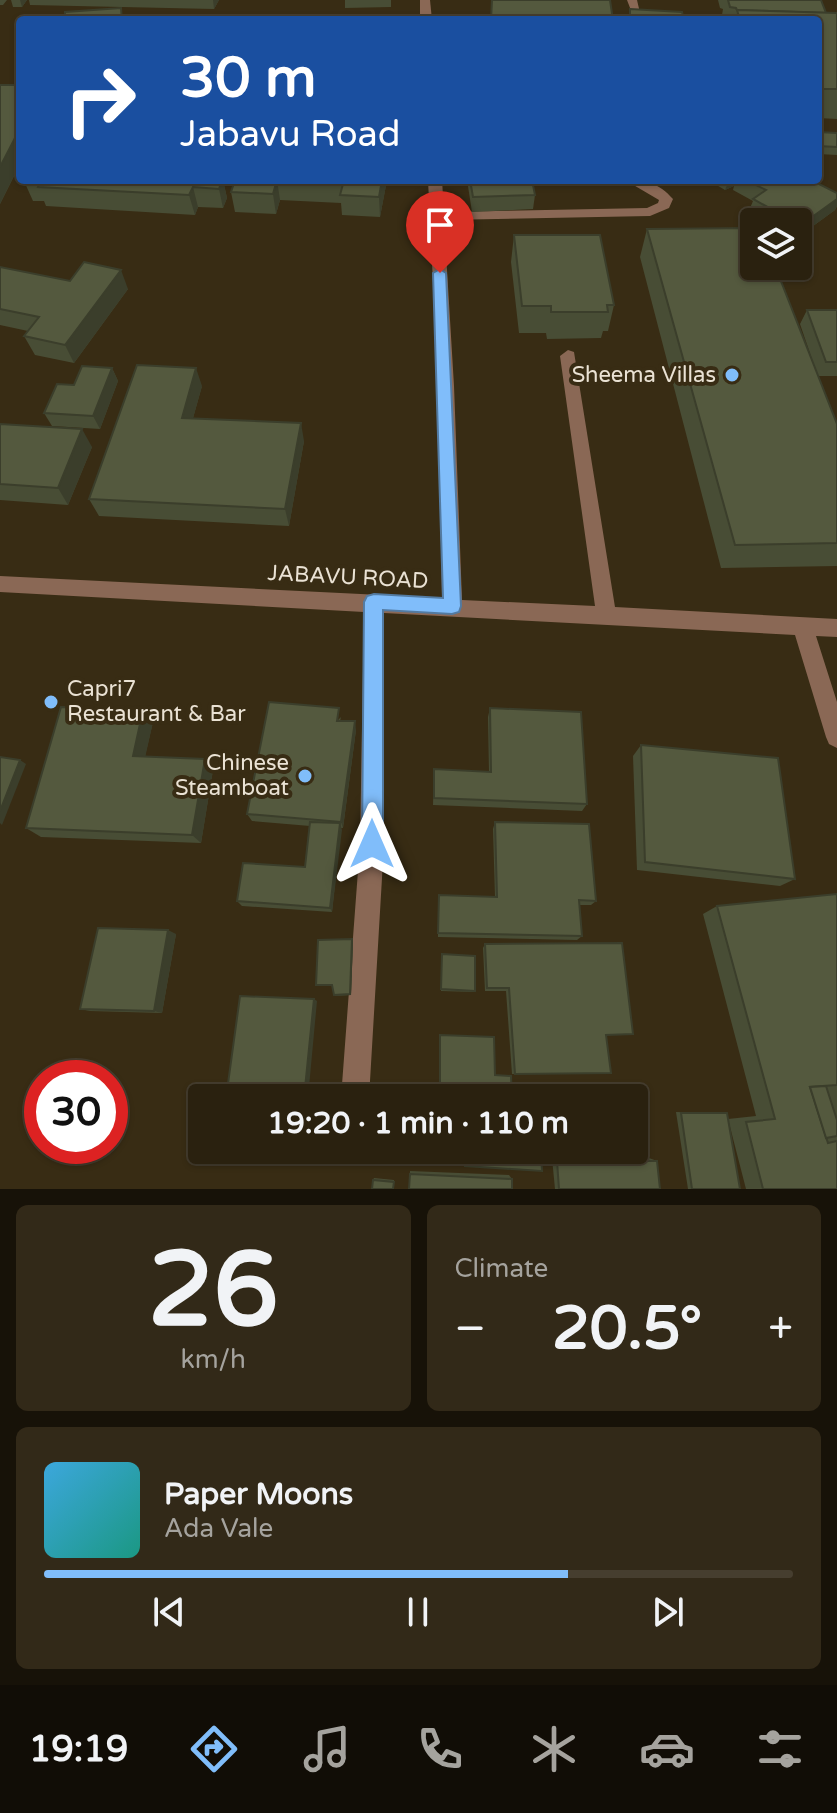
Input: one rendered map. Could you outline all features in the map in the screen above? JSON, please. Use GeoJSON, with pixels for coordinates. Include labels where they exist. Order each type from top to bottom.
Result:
{"type":"FeatureCollection","features":[{"type":"Feature","properties":{"kind":"street"},"geometry":{"type":"LineString","coordinates":[[435,184],[452,606]]}},
{"type":"Feature","properties":{"kind":"street"},"geometry":{"type":"LineString","coordinates":[[437,216],[650,212],[664,205],[666,199],[662,193],[641,184]]}},
{"type":"Feature","properties":{"kind":"street"},"geometry":{"type":"LineString","coordinates":[[568,356],[606,614]]}},
{"type":"Feature","properties":{"kind":"street","name":"JABAVU ROAD"},"geometry":{"type":"LineString","coordinates":[[0,584],[837,628]]}},
{"type":"Feature","properties":{"kind":"street"},"geometry":{"type":"LineString","coordinates":[[356,1084],[372,844],[374,602]]}},
{"type":"Feature","properties":{"kind":"street"},"geometry":{"type":"LineString","coordinates":[[803,626],[837,737]]}},
{"type":"Feature","properties":{"kind":"building"},"geometry":{"type":"Polygon","coordinates":[[[492,0],[610,0],[612,16],[491,16],[492,0]]]}},
{"type":"Feature","properties":{"kind":"building"},"geometry":{"type":"Polygon","coordinates":[[[728,0],[821,0],[826,13],[737,10],[730,7],[728,0]]]}},
{"type":"Feature","properties":{"kind":"building"},"geometry":{"type":"Polygon","coordinates":[[[121,8],[122,16],[65,16],[65,12],[121,8]]]}},
{"type":"Feature","properties":{"kind":"building"},"geometry":{"type":"Polygon","coordinates":[[[630,9],[682,12],[683,16],[630,16],[630,9]]]}},
{"type":"Feature","properties":{"kind":"building"},"geometry":{"type":"Polygon","coordinates":[[[737,10],[837,13],[837,89],[822,89],[822,16],[739,16],[737,10]]]}},
{"type":"Feature","properties":{"kind":"building"},"geometry":{"type":"Polygon","coordinates":[[[0,85],[16,85],[16,138],[0,167],[0,85]]]}},
{"type":"Feature","properties":{"kind":"building"},"geometry":{"type":"Polygon","coordinates":[[[822,132],[837,133],[837,147],[822,146],[822,132]]]}},
{"type":"Feature","properties":{"kind":"building"},"geometry":{"type":"Polygon","coordinates":[[[39,184],[221,184],[219,189],[193,187],[189,195],[38,187],[39,184]]]}},
{"type":"Feature","properties":{"kind":"building"},"geometry":{"type":"Polygon","coordinates":[[[234,184],[276,184],[273,194],[231,192],[234,184]]]}},
{"type":"Feature","properties":{"kind":"building"},"geometry":{"type":"Polygon","coordinates":[[[343,184],[381,184],[379,197],[340,195],[343,184]]]}},
{"type":"Feature","properties":{"kind":"building"},"geometry":{"type":"Polygon","coordinates":[[[471,184],[533,184],[535,195],[473,197],[471,184]]]}},
{"type":"Feature","properties":{"kind":"building"},"geometry":{"type":"Polygon","coordinates":[[[754,184],[819,184],[837,193],[837,199],[812,217],[812,208],[769,208],[753,199],[766,190],[754,184]]]}},
{"type":"Feature","properties":{"kind":"building","name":"Sheema Villas"},"geometry":{"type":"Polygon","coordinates":[[[740,228],[740,280],[780,280],[837,424],[837,543],[735,545],[647,229],[740,228]]]}},
{"type":"Feature","properties":{"kind":"building"},"geometry":{"type":"Polygon","coordinates":[[[514,235],[600,235],[614,305],[607,305],[608,312],[551,312],[551,306],[522,306],[514,235]]]}},
{"type":"Feature","properties":{"kind":"building"},"geometry":{"type":"Polygon","coordinates":[[[84,262],[121,270],[65,345],[24,336],[39,317],[0,309],[0,267],[70,281],[84,262]]]}},
{"type":"Feature","properties":{"kind":"building"},"geometry":{"type":"Polygon","coordinates":[[[807,310],[837,310],[837,362],[826,362],[807,310]]]}},
{"type":"Feature","properties":{"kind":"building"},"geometry":{"type":"Polygon","coordinates":[[[137,365],[196,368],[182,418],[301,423],[285,509],[89,499],[137,365]]]}},
{"type":"Feature","properties":{"kind":"building"},"geometry":{"type":"Polygon","coordinates":[[[82,366],[112,368],[93,416],[44,413],[57,384],[74,385],[82,366]]]}},
{"type":"Feature","properties":{"kind":"building"},"geometry":{"type":"Polygon","coordinates":[[[0,424],[82,429],[58,488],[0,484],[0,424]]]}},
{"type":"Feature","properties":{"kind":"building","name":"Chinese Steamboat"},"geometry":{"type":"Polygon","coordinates":[[[269,702],[339,708],[337,721],[355,721],[341,822],[247,814],[269,702]]]}},
{"type":"Feature","properties":{"kind":"building"},"geometry":{"type":"Polygon","coordinates":[[[61,707],[143,710],[133,756],[205,759],[192,835],[26,828],[61,707]]]}},
{"type":"Feature","properties":{"kind":"building"},"geometry":{"type":"Polygon","coordinates":[[[490,708],[581,712],[587,804],[434,798],[434,769],[491,772],[490,708]]]}},
{"type":"Feature","properties":{"kind":"building"},"geometry":{"type":"Polygon","coordinates":[[[641,745],[778,758],[795,879],[645,862],[641,745]]]}},
{"type":"Feature","properties":{"kind":"building"},"geometry":{"type":"Polygon","coordinates":[[[0,757],[20,760],[0,811],[0,757]]]}},
{"type":"Feature","properties":{"kind":"building"},"geometry":{"type":"Polygon","coordinates":[[[310,822],[340,823],[330,908],[237,901],[243,863],[305,867],[310,822]]]}},
{"type":"Feature","properties":{"kind":"building"},"geometry":{"type":"Polygon","coordinates":[[[495,822],[589,824],[596,901],[579,900],[582,936],[438,933],[439,895],[497,897],[495,822]]]}},
{"type":"Feature","properties":{"kind":"building"},"geometry":{"type":"Polygon","coordinates":[[[837,894],[837,1085],[810,1087],[828,1143],[837,1141],[837,1189],[763,1189],[746,1122],[775,1119],[717,906],[837,894]]]}},
{"type":"Feature","properties":{"kind":"building"},"geometry":{"type":"Polygon","coordinates":[[[98,928],[168,930],[154,1011],[80,1009],[98,928]]]}},
{"type":"Feature","properties":{"kind":"building"},"geometry":{"type":"Polygon","coordinates":[[[352,939],[350,994],[334,995],[332,985],[316,985],[318,940],[352,939]]]}},
{"type":"Feature","properties":{"kind":"building"},"geometry":{"type":"Polygon","coordinates":[[[622,943],[633,1034],[606,1035],[611,1073],[515,1074],[509,988],[487,988],[485,944],[622,943]]]}},
{"type":"Feature","properties":{"kind":"building"},"geometry":{"type":"Polygon","coordinates":[[[442,954],[475,956],[475,991],[441,989],[442,954]]]}},
{"type":"Feature","properties":{"kind":"building"},"geometry":{"type":"Polygon","coordinates":[[[240,996],[314,999],[305,1084],[228,1084],[240,996]]]}},
{"type":"Feature","properties":{"kind":"building"},"geometry":{"type":"Polygon","coordinates":[[[440,1035],[494,1037],[495,1075],[511,1076],[511,1084],[440,1084],[440,1035]]]}},
{"type":"Feature","properties":{"kind":"building"},"geometry":{"type":"Polygon","coordinates":[[[826,1086],[837,1120],[837,1136],[826,1138],[810,1087],[826,1086]]]}},
{"type":"Feature","properties":{"kind":"building"},"geometry":{"type":"Polygon","coordinates":[[[681,1113],[727,1113],[740,1189],[692,1189],[681,1113]]]}},
{"type":"Feature","properties":{"kind":"building"},"geometry":{"type":"Polygon","coordinates":[[[648,1161],[657,1161],[660,1189],[559,1189],[557,1164],[648,1164],[648,1161]]]}},
{"type":"Feature","properties":{"kind":"building"},"geometry":{"type":"Polygon","coordinates":[[[542,1164],[542,1171],[465,1166],[542,1164]]]}},
{"type":"Feature","properties":{"kind":"building"},"geometry":{"type":"Polygon","coordinates":[[[410,1174],[512,1179],[512,1189],[409,1189],[410,1174]]]}},
{"type":"Feature","properties":{"kind":"building"},"geometry":{"type":"Polygon","coordinates":[[[373,1180],[394,1182],[393,1189],[372,1189],[373,1180]]]}},
{"type":"Feature","properties":{"kind":"place","name":"Sheema Villas"},"geometry":{"type":"Point","coordinates":[732,375]}},
{"type":"Feature","properties":{"kind":"place","name":"Capri7 Restaurant & Bar"},"geometry":{"type":"Point","coordinates":[51,702]}},
{"type":"Feature","properties":{"kind":"place","name":"Chinese Steamboat"},"geometry":{"type":"Point","coordinates":[305,776]}},
{"type":"Feature","properties":{"kind":"route"},"geometry":{"type":"LineString","coordinates":[[372,844],[374,602],[452,606],[440,273]]}}]}
